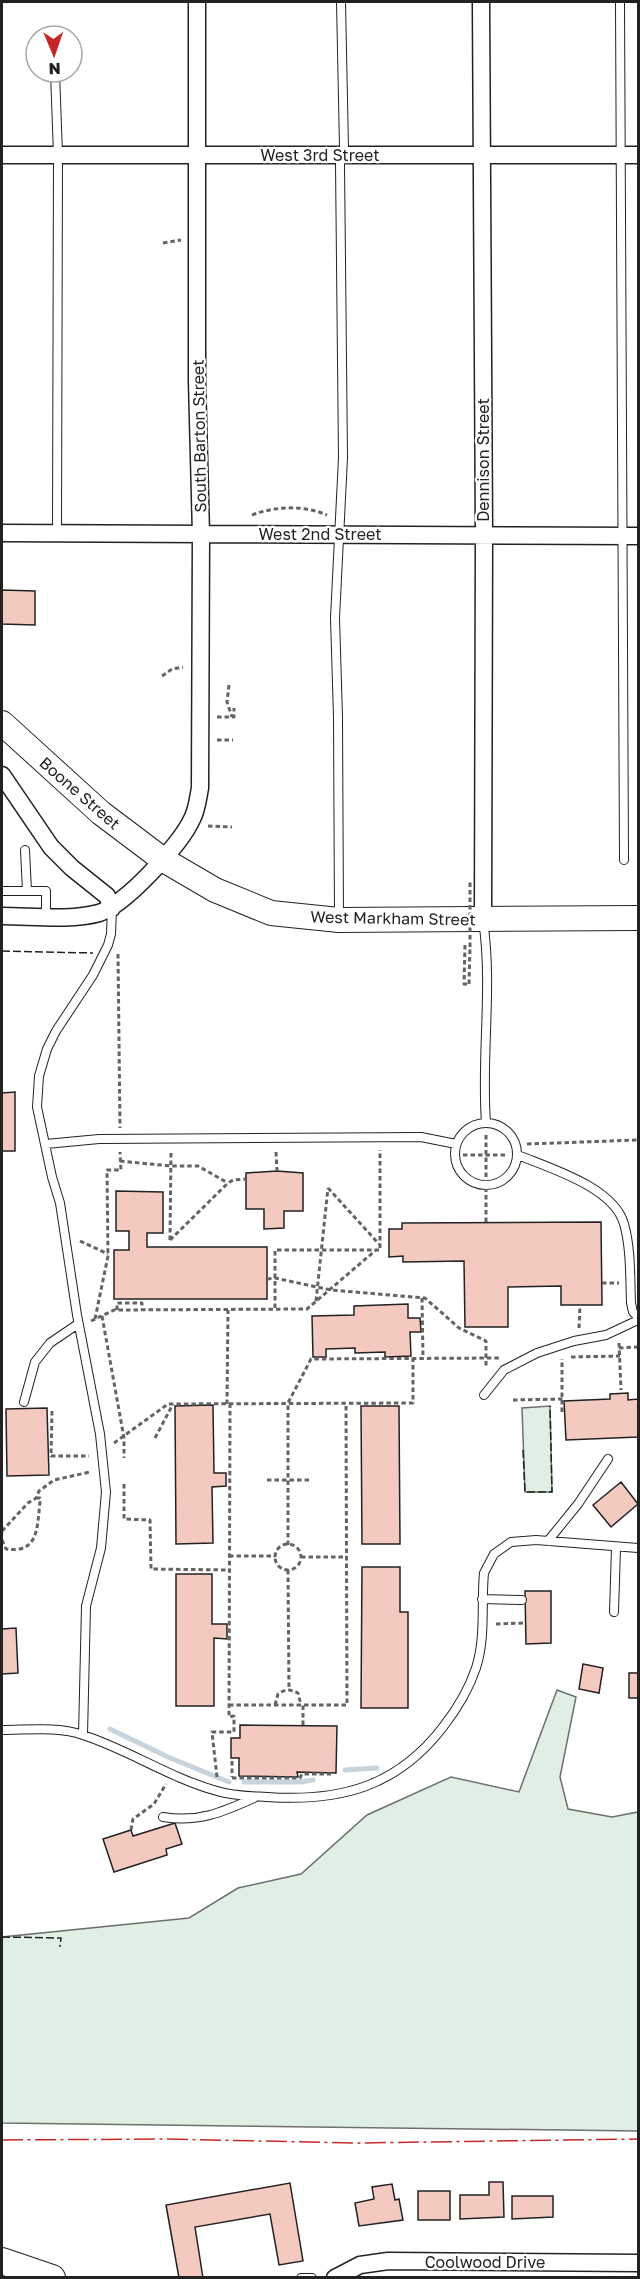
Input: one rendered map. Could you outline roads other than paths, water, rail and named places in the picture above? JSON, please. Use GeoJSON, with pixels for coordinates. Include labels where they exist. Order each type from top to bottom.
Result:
{"type":"FeatureCollection","features":[{"type":"Feature","properties":{"kind":"main road","name":"Boone Street"},"geometry":{"type":"LineString","coordinates":[[2,723],[101,813],[162,859]]}},
{"type":"Feature","properties":{"kind":"main road","name":"West Markham Street"},"geometry":{"type":"LineString","coordinates":[[162,859],[215,890],[270,913],[339,920],[639,918]]}},
{"type":"Feature","properties":{"kind":"main road"},"geometry":{"type":"LineString","coordinates":[[2,2261],[52,2277]]}},
{"type":"Feature","properties":{"kind":"street","name":"South Barton Street"},"geometry":{"type":"LineString","coordinates":[[162,859],[185,833],[193,818],[200,788],[201,534],[197,381],[197,2]]}},
{"type":"Feature","properties":{"kind":"street","name":"Dennison Street"},"geometry":{"type":"LineString","coordinates":[[481,2],[484,535],[483,919]]}},
{"type":"Feature","properties":{"kind":"street","name":"West 3rd Street"},"geometry":{"type":"LineString","coordinates":[[2,155],[630,155]]}},
{"type":"Feature","properties":{"kind":"street","name":"West 2nd Street"},"geometry":{"type":"LineString","coordinates":[[2,533],[201,534],[341,529],[484,535],[631,536]]}},
{"type":"Feature","properties":{"kind":"street"},"geometry":{"type":"LineString","coordinates":[[2,776],[51,847],[72,868],[107,896],[112,908]]}},
{"type":"Feature","properties":{"kind":"street"},"geometry":{"type":"LineString","coordinates":[[2,916],[91,915],[112,908],[118,905],[162,859]]}},
{"type":"Feature","properties":{"kind":"street","name":"Coolwood Drive"},"geometry":{"type":"LineString","coordinates":[[335,2277],[360,2265],[379,2262],[561,2270],[639,2263]]}},
{"type":"Feature","properties":{"kind":"lane"},"geometry":{"type":"LineString","coordinates":[[339,920],[336,618],[343,447],[341,2]]}},
{"type":"Feature","properties":{"kind":"lane"},"geometry":{"type":"LineString","coordinates":[[620,2],[630,155],[631,536],[624,860]]}},
{"type":"Feature","properties":{"kind":"lane"},"geometry":{"type":"LineString","coordinates":[[55,84],[58,155],[57,533]]}},
{"type":"Feature","properties":{"kind":"lane"},"geometry":{"type":"LineString","coordinates":[[25,850],[27,891]]}},
{"type":"Feature","properties":{"kind":"lane"},"geometry":{"type":"LineString","coordinates":[[2,891],[46,891],[46,916]]}},
{"type":"Feature","properties":{"kind":"lane"},"geometry":{"type":"LineString","coordinates":[[83,1735],[87,1606],[101,1548],[105,1510],[104,1470],[78,1324],[60,1203],[37,1107],[39,1076],[47,1049],[56,1031],[93,975],[108,945],[111,934],[112,908]]}},
{"type":"Feature","properties":{"kind":"lane"},"geometry":{"type":"LineString","coordinates":[[483,919],[487,959],[484,1091],[486,1123]]}},
{"type":"Feature","properties":{"kind":"lane"},"geometry":{"type":"LineString","coordinates":[[486,1123],[504,1129],[516,1144],[518,1155],[512,1173],[504,1180],[486,1186],[477,1185],[462,1175],[457,1167],[455,1155],[456,1144],[468,1129],[486,1123]]}},
{"type":"Feature","properties":{"kind":"lane"},"geometry":{"type":"LineString","coordinates":[[46,1144],[99,1138],[358,1139],[421,1137],[456,1144]]}},
{"type":"Feature","properties":{"kind":"lane"},"geometry":{"type":"LineString","coordinates":[[484,1395],[504,1370],[529,1357],[574,1341],[606,1335],[639,1318],[633,1312],[631,1303],[624,1223],[609,1199],[593,1188],[518,1155]]}},
{"type":"Feature","properties":{"kind":"lane"},"geometry":{"type":"LineString","coordinates":[[24,1402],[35,1362],[50,1343],[78,1324]]}},
{"type":"Feature","properties":{"kind":"lane"},"geometry":{"type":"LineString","coordinates":[[548,1541],[578,1504],[608,1459]]}},
{"type":"Feature","properties":{"kind":"lane"},"geometry":{"type":"LineString","coordinates":[[2,1730],[52,1731],[83,1735],[190,1783],[232,1794],[257,1797],[321,1797],[367,1787],[393,1775],[409,1764],[435,1738],[470,1686],[477,1666],[482,1625],[484,1573],[487,1564],[501,1548],[511,1542],[548,1541],[639,1548]]}},
{"type":"Feature","properties":{"kind":"lane"},"geometry":{"type":"LineString","coordinates":[[614,1612],[616,1548]]}},
{"type":"Feature","properties":{"kind":"lane"},"geometry":{"type":"LineString","coordinates":[[482,1599],[522,1600]]}},
{"type":"Feature","properties":{"kind":"lane"},"geometry":{"type":"LineString","coordinates":[[163,1817],[176,1820],[216,1815],[257,1797]]}},
{"type":"Feature","properties":{"kind":"lane"},"geometry":{"type":"LineString","coordinates":[[301,2277],[312,2277]]}},
{"type":"Feature","properties":{"kind":"waterway"},"geometry":{"type":"LineString","coordinates":[[110,1729],[168,1757],[229,1782]]}},
{"type":"Feature","properties":{"kind":"waterway"},"geometry":{"type":"LineString","coordinates":[[345,1770],[377,1768]]}},
{"type":"Feature","properties":{"kind":"waterway"},"geometry":{"type":"LineString","coordinates":[[244,1782],[313,1780]]}}]}
